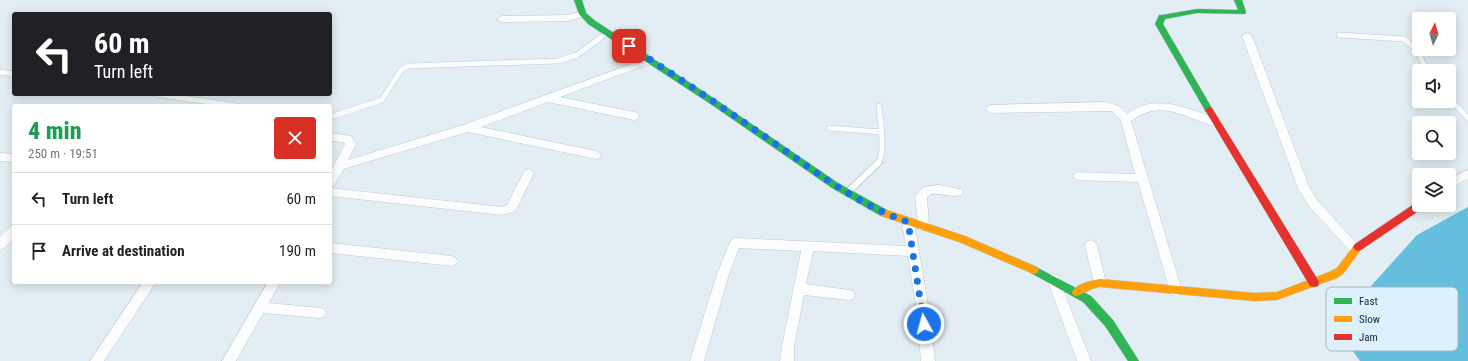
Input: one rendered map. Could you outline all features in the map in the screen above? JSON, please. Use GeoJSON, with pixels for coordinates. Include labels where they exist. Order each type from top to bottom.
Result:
{"type":"FeatureCollection","features":[{"type":"Feature","properties":{"kind":"street"},"geometry":{"type":"LineString","coordinates":[[578,0],[584,14],[591,22],[651,60],[847,193],[874,209],[908,222],[962,239],[1053,278],[1077,292],[1087,299],[1109,323],[1134,361]]}},
{"type":"Feature","properties":{"kind":"street"},"geometry":{"type":"LineString","coordinates":[[1238,0],[1242,12],[1197,11],[1162,18],[1159,24],[1216,123],[1314,283]]}},
{"type":"Feature","properties":{"kind":"street"},"geometry":{"type":"LineString","coordinates":[[502,19],[572,17],[584,14]]}},
{"type":"Feature","properties":{"kind":"street"},"geometry":{"type":"LineString","coordinates":[[1246,36],[1304,188],[1313,203],[1356,249]]}},
{"type":"Feature","properties":{"kind":"street"},"geometry":{"type":"LineString","coordinates":[[340,166],[467,128],[651,60]]}},
{"type":"Feature","properties":{"kind":"street"},"geometry":{"type":"LineString","coordinates":[[549,98],[634,116]]}},
{"type":"Feature","properties":{"kind":"street"},"geometry":{"type":"LineString","coordinates":[[1126,120],[1146,107],[1158,105],[1216,123]]}},
{"type":"Feature","properties":{"kind":"street"},"geometry":{"type":"LineString","coordinates":[[990,109],[1106,106],[1116,108],[1126,120],[1176,291]]}},
{"type":"Feature","properties":{"kind":"street"},"geometry":{"type":"LineString","coordinates":[[467,128],[596,155]]}},
{"type":"Feature","properties":{"kind":"street"},"geometry":{"type":"LineString","coordinates":[[332,138],[347,139],[351,144],[332,180]]}},
{"type":"Feature","properties":{"kind":"street"},"geometry":{"type":"LineString","coordinates":[[0,157],[12,158]]}},
{"type":"Feature","properties":{"kind":"street"},"geometry":{"type":"LineString","coordinates":[[332,192],[502,211],[508,210],[513,205],[529,173]]}},
{"type":"Feature","properties":{"kind":"street"},"geometry":{"type":"LineString","coordinates":[[1456,180],[1468,174]]}},
{"type":"Feature","properties":{"kind":"street"},"geometry":{"type":"LineString","coordinates":[[1077,176],[1142,178]]}},
{"type":"Feature","properties":{"kind":"street"},"geometry":{"type":"LineString","coordinates":[[923,226],[921,197],[927,190],[938,189],[957,192]]}},
{"type":"Feature","properties":{"kind":"street"},"geometry":{"type":"LineString","coordinates":[[1077,292],[1090,285],[1100,283],[1254,297],[1277,296],[1314,283],[1340,271],[1356,249],[1412,210]]}},
{"type":"Feature","properties":{"kind":"street"},"geometry":{"type":"LineString","coordinates":[[908,222],[923,311],[928,361]]}},
{"type":"Feature","properties":{"kind":"street"},"geometry":{"type":"LineString","coordinates":[[0,244],[12,232]]}},
{"type":"Feature","properties":{"kind":"street"},"geometry":{"type":"LineString","coordinates":[[697,361],[703,337],[735,243],[913,251]]}},
{"type":"Feature","properties":{"kind":"street"},"geometry":{"type":"LineString","coordinates":[[1091,245],[1100,283]]}},
{"type":"Feature","properties":{"kind":"street"},"geometry":{"type":"LineString","coordinates":[[787,361],[788,346],[801,289],[808,246]]}},
{"type":"Feature","properties":{"kind":"street"},"geometry":{"type":"LineString","coordinates":[[332,248],[452,261]]}},
{"type":"Feature","properties":{"kind":"street"},"geometry":{"type":"LineString","coordinates":[[1053,278],[1084,361]]}},
{"type":"Feature","properties":{"kind":"street"},"geometry":{"type":"LineString","coordinates":[[97,361],[149,284]]}},
{"type":"Feature","properties":{"kind":"street"},"geometry":{"type":"LineString","coordinates":[[229,361],[273,284]]}},
{"type":"Feature","properties":{"kind":"street"},"geometry":{"type":"LineString","coordinates":[[801,289],[849,296]]}},
{"type":"Feature","properties":{"kind":"street"},"geometry":{"type":"LineString","coordinates":[[259,307],[320,313]]}},
{"type":"Feature","properties":{"kind":"lane"},"geometry":{"type":"LineString","coordinates":[[332,116],[382,100],[401,70],[408,66],[558,61],[577,55],[607,33]]}},
{"type":"Feature","properties":{"kind":"lane"},"geometry":{"type":"LineString","coordinates":[[1339,35],[1404,39],[1417,50],[1424,64]]}},
{"type":"Feature","properties":{"kind":"lane"},"geometry":{"type":"LineString","coordinates":[[0,72],[12,74]]}},
{"type":"Feature","properties":{"kind":"lane"},"geometry":{"type":"LineString","coordinates":[[169,96],[223,104]]}},
{"type":"Feature","properties":{"kind":"lane"},"geometry":{"type":"LineString","coordinates":[[1456,105],[1468,118]]}},
{"type":"Feature","properties":{"kind":"lane"},"geometry":{"type":"LineString","coordinates":[[847,193],[881,160],[882,152],[879,106]]}},
{"type":"Feature","properties":{"kind":"lane"},"geometry":{"type":"LineString","coordinates":[[829,128],[881,132]]}},
{"type":"Feature","properties":{"kind":"water"},"geometry":{"type":"Polygon","coordinates":[[[1468,207],[1468,361],[1360,361],[1353,351],[1458,351],[1458,287],[1370,287],[1417,235],[1468,207]]]}},
{"type":"Feature","properties":{"kind":"traffic: fast"},"geometry":{"type":"LineString","coordinates":[[578,0],[583,14],[591,22],[715,103],[819,175],[867,205],[884,213]]}},
{"type":"Feature","properties":{"kind":"traffic: fast"},"geometry":{"type":"LineString","coordinates":[[1209,110],[1159,24],[1162,17],[1197,11],[1242,12],[1238,0]]}},
{"type":"Feature","properties":{"kind":"traffic: fast"},"geometry":{"type":"LineString","coordinates":[[1034,270],[1087,299],[1109,323],[1134,361]]}},
{"type":"Feature","properties":{"kind":"traffic: slow"},"geometry":{"type":"LineString","coordinates":[[884,213],[962,239],[1034,270]]}},
{"type":"Feature","properties":{"kind":"traffic: slow"},"geometry":{"type":"LineString","coordinates":[[1077,292],[1090,285],[1100,283],[1254,297],[1277,296],[1340,271],[1358,247]]}},
{"type":"Feature","properties":{"kind":"traffic: jam"},"geometry":{"type":"LineString","coordinates":[[1209,110],[1314,283]]}},
{"type":"Feature","properties":{"kind":"traffic: jam"},"geometry":{"type":"LineString","coordinates":[[1358,247],[1412,210]]}},
{"type":"Feature","properties":{"kind":"route"},"geometry":{"type":"LineString","coordinates":[[629,46],[842,190],[874,209],[908,222],[924,324]]}}]}
